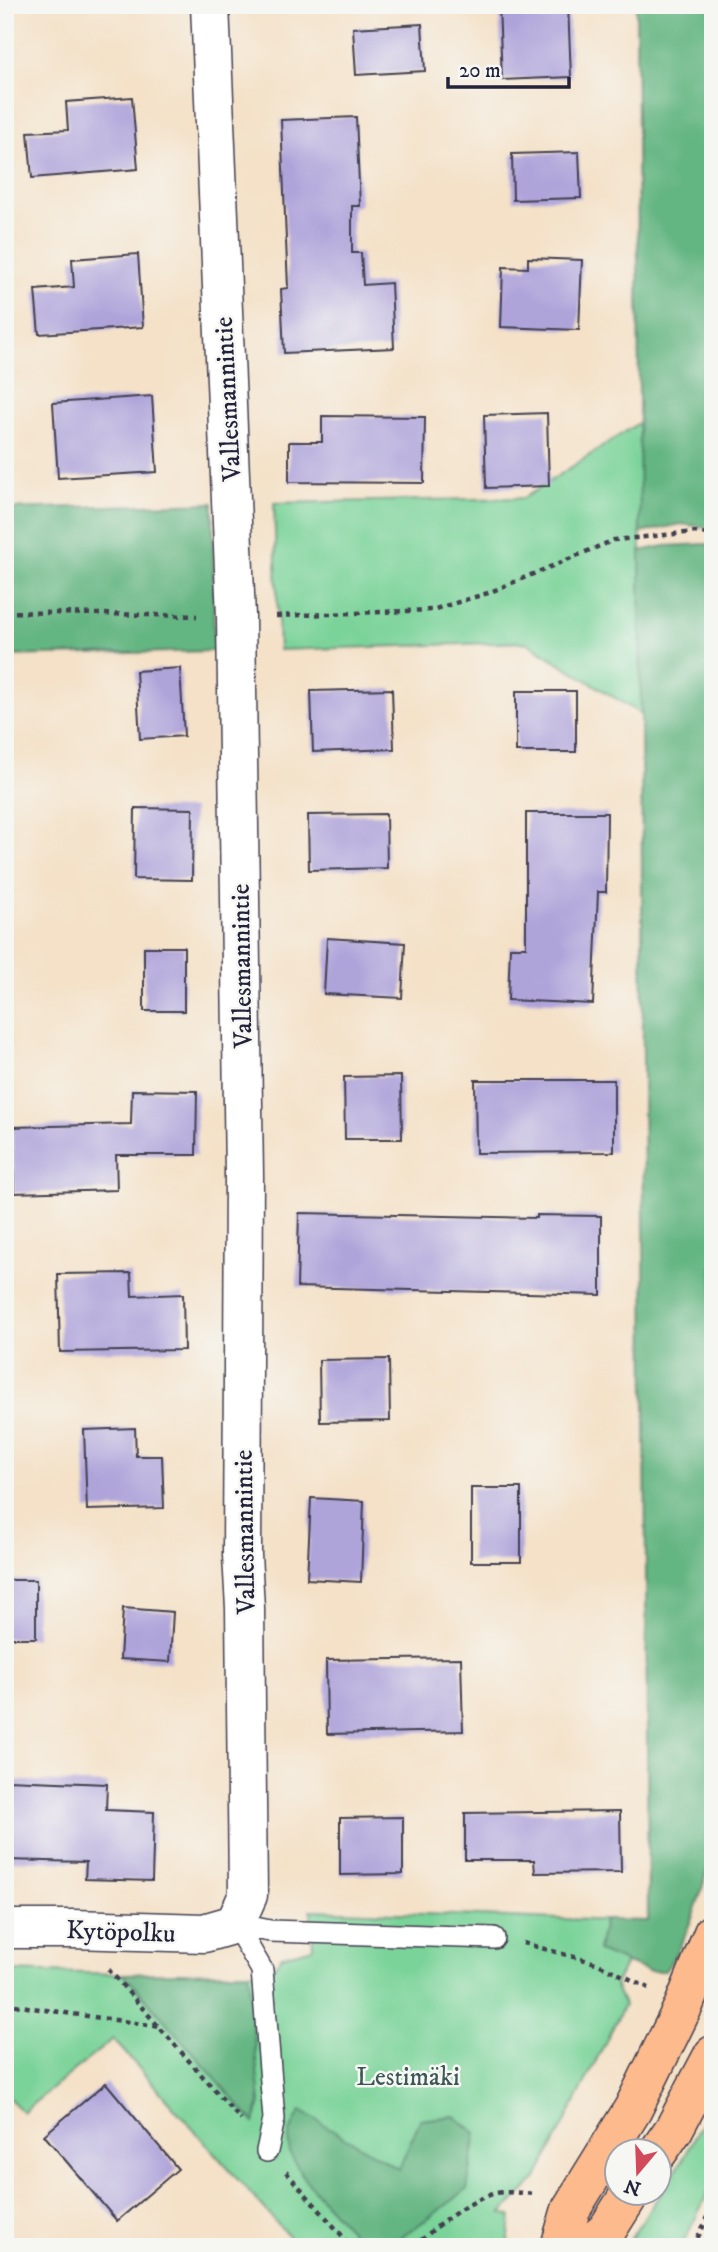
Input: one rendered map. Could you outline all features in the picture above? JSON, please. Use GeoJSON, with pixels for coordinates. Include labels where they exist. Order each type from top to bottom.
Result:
{"type":"FeatureCollection","features":[{"type":"Feature","properties":{"kind":"main road"},"geometry":{"type":"LineString","coordinates":[[560,2247],[571,2209],[633,2109],[684,2005],[713,1933]]}},
{"type":"Feature","properties":{"kind":"main road"},"geometry":{"type":"LineString","coordinates":[[669,2136],[713,2055]]}},
{"type":"Feature","properties":{"kind":"main road"},"geometry":{"type":"LineString","coordinates":[[588,2247],[607,2230],[623,2206]]}},
{"type":"Feature","properties":{"kind":"street","name":"Vallesmannintie"},"geometry":{"type":"LineString","coordinates":[[210,5],[236,617],[244,1176],[242,1555],[248,1895],[235,1924]]}},
{"type":"Feature","properties":{"kind":"street","name":"Kytöpolku"},"geometry":{"type":"LineString","coordinates":[[5,1929],[204,1933],[235,1924]]}},
{"type":"Feature","properties":{"kind":"lane"},"geometry":{"type":"LineString","coordinates":[[235,1924],[270,1931],[494,1938]]}},
{"type":"Feature","properties":{"kind":"lane"},"geometry":{"type":"LineString","coordinates":[[235,1924],[262,1970],[274,2119],[267,2151]]}},
{"type":"Feature","properties":{"kind":"path"},"geometry":{"type":"LineString","coordinates":[[5,612],[236,617],[432,610],[488,593],[614,540],[696,531],[713,535]]}},
{"type":"Feature","properties":{"kind":"path"},"geometry":{"type":"LineString","coordinates":[[73,1929],[352,2247]]}},
{"type":"Feature","properties":{"kind":"path"},"geometry":{"type":"LineString","coordinates":[[494,1938],[511,1939],[596,1963],[646,1987]]}},
{"type":"Feature","properties":{"kind":"path"},"geometry":{"type":"LineString","coordinates":[[5,2004],[160,2028]]}},
{"type":"Feature","properties":{"kind":"path"},"geometry":{"type":"LineString","coordinates":[[414,2247],[434,2228],[460,2210],[497,2193],[540,2194]]}},
{"type":"Feature","properties":{"kind":"path"},"geometry":{"type":"LineString","coordinates":[[693,2247],[713,2207]]}},
{"type":"Feature","properties":{"kind":"green space"},"geometry":{"type":"Polygon","coordinates":[[[636,5],[713,5],[713,528],[681,524],[640,533],[636,5]]]}},
{"type":"Feature","properties":{"kind":"green space"},"geometry":{"type":"Polygon","coordinates":[[[640,422],[642,715],[526,642],[279,650],[274,503],[524,498],[640,422]]]}},
{"type":"Feature","properties":{"kind":"green space"},"geometry":{"type":"Polygon","coordinates":[[[213,503],[214,651],[5,656],[5,509],[213,503]]]}},
{"type":"Feature","properties":{"kind":"green space"},"geometry":{"type":"Polygon","coordinates":[[[665,546],[713,546],[713,1852],[694,1914],[681,1944],[665,1971],[647,1971],[598,1951],[604,1920],[648,1921],[640,551],[665,546]]]}},
{"type":"Feature","properties":{"kind":"green space","name":"Lestimäki"},"geometry":{"type":"Polygon","coordinates":[[[311,1910],[646,1922],[615,1985],[624,2005],[536,2180],[502,2213],[511,2216],[508,2247],[298,2247],[113,2039],[23,2112],[5,2094],[5,1971],[124,1974],[248,1972],[274,1967],[282,1956],[313,1948],[311,1910]]]}},
{"type":"Feature","properties":{"kind":"green space"},"geometry":{"type":"Polygon","coordinates":[[[248,1972],[260,2103],[254,2123],[124,1974],[248,1972]]]}},
{"type":"Feature","properties":{"kind":"green space"},"geometry":{"type":"Polygon","coordinates":[[[713,2102],[713,2183],[681,2247],[625,2247],[652,2206],[672,2206],[672,2176],[713,2102]]]}},
{"type":"Feature","properties":{"kind":"green space"},"geometry":{"type":"Polygon","coordinates":[[[301,2111],[399,2169],[420,2120],[454,2116],[476,2133],[467,2190],[392,2244],[370,2247],[358,2239],[298,2169],[289,2147],[289,2137],[301,2111]]]}},
{"type":"Feature","properties":{"kind":"building"},"geometry":{"type":"Polygon","coordinates":[[[499,5],[568,5],[571,77],[502,80],[499,5]]]}},
{"type":"Feature","properties":{"kind":"building"},"geometry":{"type":"Polygon","coordinates":[[[422,24],[425,71],[356,75],[353,28],[422,24]]]}},
{"type":"Feature","properties":{"kind":"building"},"geometry":{"type":"Polygon","coordinates":[[[132,97],[138,169],[32,178],[28,132],[68,130],[66,102],[132,97]]]}},
{"type":"Feature","properties":{"kind":"building"},"geometry":{"type":"Polygon","coordinates":[[[356,117],[360,206],[352,206],[352,253],[361,253],[363,285],[391,283],[394,348],[284,353],[281,289],[288,288],[281,120],[356,117]]]}},
{"type":"Feature","properties":{"kind":"building"},"geometry":{"type":"Polygon","coordinates":[[[579,152],[581,198],[513,200],[512,154],[579,152]]]}},
{"type":"Feature","properties":{"kind":"building"},"geometry":{"type":"Polygon","coordinates":[[[138,254],[143,327],[39,334],[35,290],[74,287],[72,259],[138,254]]]}},
{"type":"Feature","properties":{"kind":"building"},"geometry":{"type":"Polygon","coordinates":[[[528,258],[582,260],[579,330],[501,327],[503,267],[528,268],[528,258]]]}},
{"type":"Feature","properties":{"kind":"building"},"geometry":{"type":"Polygon","coordinates":[[[152,396],[157,472],[58,478],[53,403],[152,396]]]}},
{"type":"Feature","properties":{"kind":"building"},"geometry":{"type":"Polygon","coordinates":[[[547,413],[549,486],[486,488],[484,415],[547,413]]]}},
{"type":"Feature","properties":{"kind":"building"},"geometry":{"type":"Polygon","coordinates":[[[322,416],[425,417],[424,483],[289,482],[289,442],[322,442],[322,416]]]}},
{"type":"Feature","properties":{"kind":"building"},"geometry":{"type":"Polygon","coordinates":[[[180,668],[184,736],[140,739],[136,671],[180,668]]]}},
{"type":"Feature","properties":{"kind":"building"},"geometry":{"type":"Polygon","coordinates":[[[392,689],[394,749],[313,752],[311,691],[392,689]]]}},
{"type":"Feature","properties":{"kind":"building"},"geometry":{"type":"Polygon","coordinates":[[[516,691],[576,691],[576,752],[516,752],[516,691]]]}},
{"type":"Feature","properties":{"kind":"building"},"geometry":{"type":"Polygon","coordinates":[[[135,808],[193,809],[192,880],[134,879],[135,808]]]}},
{"type":"Feature","properties":{"kind":"building"},"geometry":{"type":"Polygon","coordinates":[[[526,813],[607,813],[606,892],[598,892],[593,1004],[508,1000],[510,947],[526,947],[526,813]]]}},
{"type":"Feature","properties":{"kind":"building"},"geometry":{"type":"Polygon","coordinates":[[[386,814],[387,868],[309,870],[308,815],[386,814]]]}},
{"type":"Feature","properties":{"kind":"building"},"geometry":{"type":"Polygon","coordinates":[[[327,938],[405,943],[402,998],[324,994],[327,938]]]}},
{"type":"Feature","properties":{"kind":"building"},"geometry":{"type":"Polygon","coordinates":[[[144,947],[184,947],[184,1011],[144,1011],[144,947]]]}},
{"type":"Feature","properties":{"kind":"building"},"geometry":{"type":"Polygon","coordinates":[[[401,1076],[402,1139],[345,1139],[344,1077],[401,1076]]]}},
{"type":"Feature","properties":{"kind":"building"},"geometry":{"type":"Polygon","coordinates":[[[475,1080],[614,1080],[614,1152],[476,1153],[475,1080]]]}},
{"type":"Feature","properties":{"kind":"building"},"geometry":{"type":"Polygon","coordinates":[[[132,1090],[197,1091],[196,1155],[116,1155],[117,1190],[14,1193],[12,1127],[131,1124],[132,1090]]]}},
{"type":"Feature","properties":{"kind":"building"},"geometry":{"type":"Polygon","coordinates":[[[299,1213],[537,1218],[537,1215],[601,1216],[601,1295],[297,1287],[299,1213]]]}},
{"type":"Feature","properties":{"kind":"building"},"geometry":{"type":"Polygon","coordinates":[[[131,1273],[132,1296],[183,1294],[184,1350],[60,1352],[58,1274],[131,1273]]]}},
{"type":"Feature","properties":{"kind":"building"},"geometry":{"type":"Polygon","coordinates":[[[389,1359],[390,1421],[320,1422],[319,1360],[389,1359]]]}},
{"type":"Feature","properties":{"kind":"building"},"geometry":{"type":"Polygon","coordinates":[[[135,1428],[136,1456],[162,1456],[164,1508],[87,1510],[84,1430],[135,1428]]]}},
{"type":"Feature","properties":{"kind":"building"},"geometry":{"type":"Polygon","coordinates":[[[471,1488],[521,1488],[521,1562],[471,1562],[471,1488]]]}},
{"type":"Feature","properties":{"kind":"building"},"geometry":{"type":"Polygon","coordinates":[[[311,1498],[364,1501],[361,1582],[307,1579],[311,1498]]]}},
{"type":"Feature","properties":{"kind":"building"},"geometry":{"type":"Polygon","coordinates":[[[5,1580],[36,1580],[36,1638],[5,1638],[5,1580]]]}},
{"type":"Feature","properties":{"kind":"building"},"geometry":{"type":"Polygon","coordinates":[[[123,1608],[173,1612],[170,1662],[120,1659],[123,1608]]]}},
{"type":"Feature","properties":{"kind":"building"},"geometry":{"type":"Polygon","coordinates":[[[461,1658],[463,1731],[327,1734],[326,1660],[461,1658]]]}},
{"type":"Feature","properties":{"kind":"building"},"geometry":{"type":"Polygon","coordinates":[[[7,1780],[107,1784],[106,1810],[154,1812],[152,1881],[85,1879],[86,1862],[5,1860],[7,1780]]]}},
{"type":"Feature","properties":{"kind":"building"},"geometry":{"type":"Polygon","coordinates":[[[620,1811],[621,1872],[535,1873],[534,1860],[465,1860],[465,1813],[620,1811]]]}},
{"type":"Feature","properties":{"kind":"building"},"geometry":{"type":"Polygon","coordinates":[[[403,1817],[403,1874],[340,1875],[340,1818],[403,1817]]]}},
{"type":"Feature","properties":{"kind":"building"},"geometry":{"type":"Polygon","coordinates":[[[106,2083],[178,2169],[117,2221],[44,2135],[106,2083]]]}}]}
